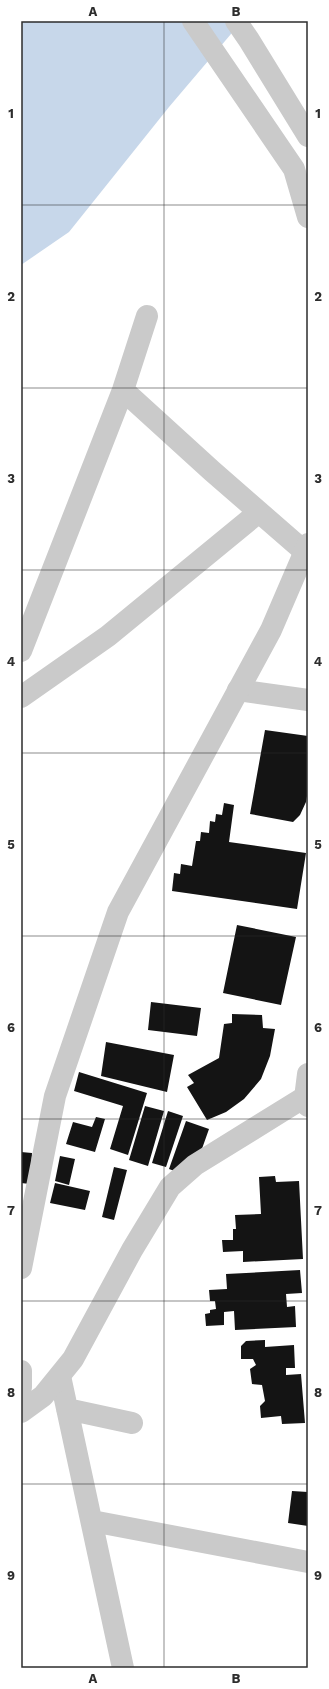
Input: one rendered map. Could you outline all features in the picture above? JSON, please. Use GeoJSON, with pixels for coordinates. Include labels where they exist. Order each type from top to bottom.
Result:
{"type":"FeatureCollection","features":[{"type":"Feature","properties":{"kind":"street"},"geometry":{"type":"LineString","coordinates":[[193,21],[294,169],[308,217]]}},
{"type":"Feature","properties":{"kind":"street"},"geometry":{"type":"LineString","coordinates":[[236,21],[308,136]]}},
{"type":"Feature","properties":{"kind":"street"},"geometry":{"type":"LineString","coordinates":[[21,651],[123,390],[147,316]]}},
{"type":"Feature","properties":{"kind":"street"},"geometry":{"type":"LineString","coordinates":[[21,1268],[24,1233],[55,1096],[118,912],[271,630],[306,548],[259,512],[123,390]]}},
{"type":"Feature","properties":{"kind":"street"},"geometry":{"type":"LineString","coordinates":[[21,697],[108,636],[259,512]]}},
{"type":"Feature","properties":{"kind":"street"},"geometry":{"type":"LineString","coordinates":[[238,690],[308,700]]}},
{"type":"Feature","properties":{"kind":"street"},"geometry":{"type":"LineString","coordinates":[[21,1412],[42,1396],[73,1359],[132,1250],[170,1187],[195,1165],[307,1100],[308,1074]]}},
{"type":"Feature","properties":{"kind":"street"},"geometry":{"type":"LineString","coordinates":[[21,1371],[21,1387]]}},
{"type":"Feature","properties":{"kind":"street"},"geometry":{"type":"LineString","coordinates":[[60,1376],[123,1668]]}},
{"type":"Feature","properties":{"kind":"street"},"geometry":{"type":"LineString","coordinates":[[67,1409],[132,1423]]}},
{"type":"Feature","properties":{"kind":"street"},"geometry":{"type":"LineString","coordinates":[[92,1522],[308,1562]]}},
{"type":"Feature","properties":{"kind":"water"},"geometry":{"type":"Polygon","coordinates":[[[21,21],[242,21],[169,107],[69,232],[21,265],[21,21]]]}},
{"type":"Feature","properties":{"kind":"building"},"geometry":{"type":"Polygon","coordinates":[[[265,730],[308,736],[308,790],[306,802],[300,815],[293,822],[250,814],[265,730]]]}},
{"type":"Feature","properties":{"kind":"building"},"geometry":{"type":"Polygon","coordinates":[[[224,803],[234,805],[229,842],[306,853],[297,909],[172,891],[174,873],[180,874],[181,864],[192,866],[196,841],[200,841],[201,832],[209,833],[210,821],[215,822],[216,814],[222,815],[224,803]]]}},
{"type":"Feature","properties":{"kind":"building"},"geometry":{"type":"Polygon","coordinates":[[[237,925],[296,937],[281,1005],[223,993],[237,925]]]}},
{"type":"Feature","properties":{"kind":"building"},"geometry":{"type":"Polygon","coordinates":[[[151,1002],[201,1008],[197,1036],[148,1030],[151,1002]]]}},
{"type":"Feature","properties":{"kind":"building"},"geometry":{"type":"Polygon","coordinates":[[[232,1014],[262,1015],[263,1028],[275,1029],[270,1056],[261,1079],[244,1099],[226,1112],[207,1120],[187,1087],[194,1083],[188,1075],[219,1058],[224,1024],[232,1023],[232,1014]]]}},
{"type":"Feature","properties":{"kind":"building"},"geometry":{"type":"Polygon","coordinates":[[[106,1042],[174,1055],[167,1092],[101,1076],[106,1042]]]}},
{"type":"Feature","properties":{"kind":"building"},"geometry":{"type":"Polygon","coordinates":[[[79,1072],[147,1093],[128,1155],[110,1149],[123,1106],[74,1091],[79,1072]]]}},
{"type":"Feature","properties":{"kind":"building"},"geometry":{"type":"Polygon","coordinates":[[[145,1106],[164,1111],[148,1166],[129,1160],[145,1106]]]}},
{"type":"Feature","properties":{"kind":"building"},"geometry":{"type":"Polygon","coordinates":[[[168,1111],[183,1116],[166,1167],[152,1163],[168,1111]]]}},
{"type":"Feature","properties":{"kind":"building"},"geometry":{"type":"Polygon","coordinates":[[[96,1117],[105,1119],[95,1152],[66,1144],[73,1122],[92,1127],[96,1117]]]}},
{"type":"Feature","properties":{"kind":"building"},"geometry":{"type":"Polygon","coordinates":[[[186,1121],[209,1129],[198,1160],[177,1172],[169,1169],[186,1121]]]}},
{"type":"Feature","properties":{"kind":"building"},"geometry":{"type":"Polygon","coordinates":[[[21,1152],[32,1153],[30,1184],[21,1183],[21,1152]]]}},
{"type":"Feature","properties":{"kind":"building"},"geometry":{"type":"Polygon","coordinates":[[[60,1156],[75,1159],[69,1185],[55,1181],[60,1156]]]}},
{"type":"Feature","properties":{"kind":"building"},"geometry":{"type":"Polygon","coordinates":[[[114,1167],[127,1170],[114,1220],[102,1217],[114,1167]]]}},
{"type":"Feature","properties":{"kind":"building"},"geometry":{"type":"Polygon","coordinates":[[[275,1176],[276,1182],[299,1181],[303,1259],[243,1262],[243,1251],[223,1252],[222,1240],[233,1240],[233,1229],[236,1229],[235,1215],[261,1214],[259,1177],[275,1176]]]}},
{"type":"Feature","properties":{"kind":"building"},"geometry":{"type":"Polygon","coordinates":[[[55,1183],[90,1191],[85,1210],[50,1203],[55,1183]]]}},
{"type":"Feature","properties":{"kind":"building"},"geometry":{"type":"Polygon","coordinates":[[[300,1270],[302,1293],[286,1294],[287,1307],[295,1306],[296,1327],[235,1330],[234,1311],[224,1312],[224,1325],[206,1326],[205,1314],[210,1313],[210,1310],[216,1309],[215,1301],[210,1301],[209,1290],[227,1289],[226,1274],[300,1270]]]}},
{"type":"Feature","properties":{"kind":"building"},"geometry":{"type":"Polygon","coordinates":[[[265,1340],[265,1347],[294,1345],[295,1368],[286,1368],[286,1375],[301,1374],[305,1423],[282,1424],[281,1416],[261,1418],[260,1406],[265,1401],[262,1385],[252,1384],[250,1369],[256,1365],[253,1359],[241,1359],[241,1346],[246,1341],[265,1340]]]}},
{"type":"Feature","properties":{"kind":"building"},"geometry":{"type":"Polygon","coordinates":[[[292,1491],[308,1492],[308,1526],[288,1523],[292,1491]]]}}]}
